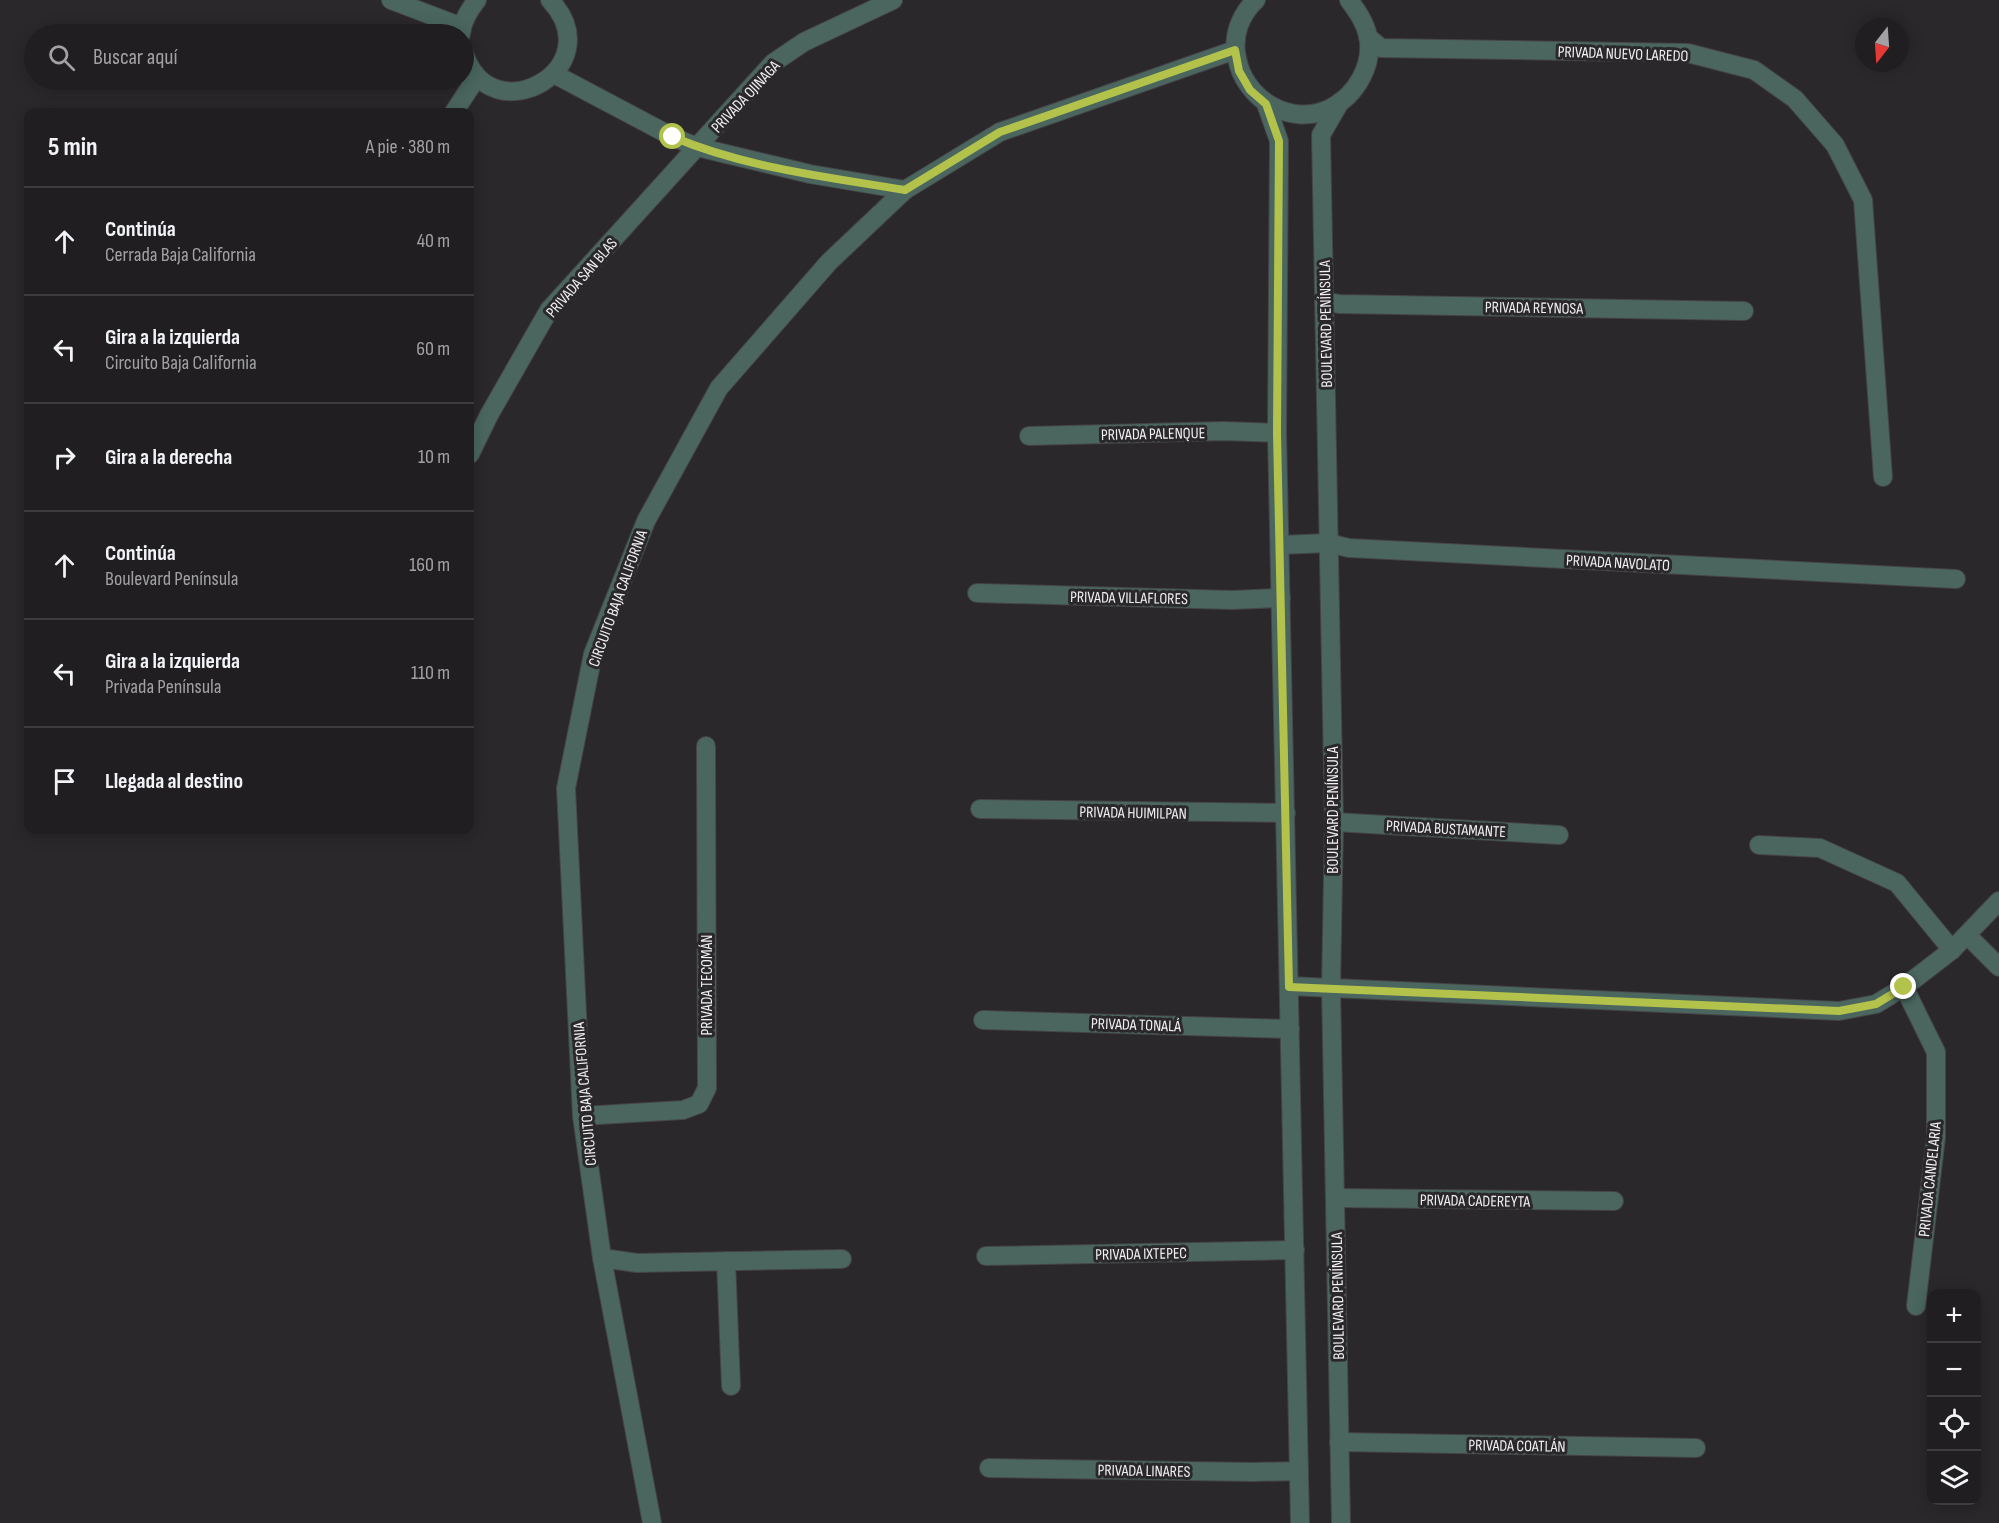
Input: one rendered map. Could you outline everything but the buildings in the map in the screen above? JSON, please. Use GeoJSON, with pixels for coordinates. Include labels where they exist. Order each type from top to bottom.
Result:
{"type":"FeatureCollection","features":[{"type":"Feature","properties":{"kind":"street"},"geometry":{"type":"LineString","coordinates":[[391,0],[446,24]]}},
{"type":"Feature","properties":{"kind":"street"},"geometry":{"type":"LineString","coordinates":[[464,24],[469,11],[477,0]]}},
{"type":"Feature","properties":{"kind":"street"},"geometry":{"type":"LineString","coordinates":[[474,73],[491,86],[508,92],[524,91],[541,85],[554,74],[563,60],[568,44],[566,26],[560,10],[550,0]]}},
{"type":"Feature","properties":{"kind":"street","name":"PRIVADA OJINAGA"},"geometry":{"type":"LineString","coordinates":[[697,147],[773,63],[804,42],[893,0]]}},
{"type":"Feature","properties":{"kind":"street"},"geometry":{"type":"LineString","coordinates":[[1256,0],[1248,8],[1237,28],[1235,50],[1239,71],[1250,90],[1266,104],[1286,112],[1308,114],[1329,109],[1340,102],[1361,80],[1368,59],[1368,37],[1361,15],[1349,0]]}},
{"type":"Feature","properties":{"kind":"street","name":"PRIVADA NUEVO LAREDO"},"geometry":{"type":"LineString","coordinates":[[1368,37],[1381,48],[1688,53],[1754,69],[1795,99],[1835,145],[1863,201],[1883,477]]}},
{"type":"Feature","properties":{"kind":"street","name":"CIRCUITO BAJA CALIFORNIA"},"geometry":{"type":"LineString","coordinates":[[652,1523],[602,1258],[582,1116],[566,788],[593,654],[646,521],[719,388],[829,262],[905,190],[1000,132],[1235,50]]}},
{"type":"Feature","properties":{"kind":"street"},"geometry":{"type":"LineString","coordinates":[[554,74],[673,137],[697,147],[810,174],[905,190]]}},
{"type":"Feature","properties":{"kind":"street"},"geometry":{"type":"LineString","coordinates":[[474,82],[477,77]]}},
{"type":"Feature","properties":{"kind":"street"},"geometry":{"type":"LineString","coordinates":[[457,108],[468,90]]}},
{"type":"Feature","properties":{"kind":"street","name":"BOULEVARD PENÍNSULA"},"geometry":{"type":"LineString","coordinates":[[1340,102],[1321,135],[1334,822],[1331,988],[1341,1523]]}},
{"type":"Feature","properties":{"kind":"street"},"geometry":{"type":"LineString","coordinates":[[1266,104],[1279,141],[1277,433],[1300,1523]]}},
{"type":"Feature","properties":{"kind":"street","name":"PRIVADA SAN BLAS"},"geometry":{"type":"LineString","coordinates":[[474,446],[549,310],[697,147]]}},
{"type":"Feature","properties":{"kind":"street","name":"PRIVADA REYNOSA"},"geometry":{"type":"LineString","coordinates":[[1324,301],[1339,304],[1744,311]]}},
{"type":"Feature","properties":{"kind":"street","name":"PRIVADA PALENQUE"},"geometry":{"type":"LineString","coordinates":[[1029,436],[1224,431],[1277,433]]}},
{"type":"Feature","properties":{"kind":"street","name":"PRIVADA NAVOLATO"},"geometry":{"type":"LineString","coordinates":[[1280,545],[1328,543],[1349,548],[1956,579]]}},
{"type":"Feature","properties":{"kind":"street","name":"PRIVADA VILLAFLORES"},"geometry":{"type":"LineString","coordinates":[[977,593],[1232,600],[1281,598]]}},
{"type":"Feature","properties":{"kind":"street","name":"PRIVADA TECOMÁN"},"geometry":{"type":"LineString","coordinates":[[582,1116],[683,1110],[699,1104],[707,1088],[706,746]]}},
{"type":"Feature","properties":{"kind":"street","name":"PRIVADA HUIMILPAN"},"geometry":{"type":"LineString","coordinates":[[980,809],[1286,813]]}},
{"type":"Feature","properties":{"kind":"street","name":"PRIVADA BUSTAMANTE"},"geometry":{"type":"LineString","coordinates":[[1334,822],[1559,835]]}},
{"type":"Feature","properties":{"kind":"street"},"geometry":{"type":"LineString","coordinates":[[1759,845],[1820,848],[1897,883],[1952,950]]}},
{"type":"Feature","properties":{"kind":"street"},"geometry":{"type":"LineString","coordinates":[[1289,987],[1839,1011],[1876,1004],[1904,987],[1952,950],[1999,901]]}},
{"type":"Feature","properties":{"kind":"street"},"geometry":{"type":"LineString","coordinates":[[1967,935],[1999,967]]}},
{"type":"Feature","properties":{"kind":"street","name":"PRIVADA CANDELARIA"},"geometry":{"type":"LineString","coordinates":[[1904,987],[1936,1052],[1936,1137],[1916,1306]]}},
{"type":"Feature","properties":{"kind":"street","name":"PRIVADA TONALÁ"},"geometry":{"type":"LineString","coordinates":[[983,1020],[1290,1029]]}},
{"type":"Feature","properties":{"kind":"street","name":"PRIVADA CADEREYTA"},"geometry":{"type":"LineString","coordinates":[[1335,1198],[1614,1201]]}},
{"type":"Feature","properties":{"kind":"street","name":"PRIVADA IXTEPEC"},"geometry":{"type":"LineString","coordinates":[[986,1256],[1295,1250]]}},
{"type":"Feature","properties":{"kind":"street"},"geometry":{"type":"LineString","coordinates":[[602,1258],[638,1263],[842,1259]]}},
{"type":"Feature","properties":{"kind":"street"},"geometry":{"type":"LineString","coordinates":[[726,1261],[731,1386]]}},
{"type":"Feature","properties":{"kind":"street","name":"PRIVADA COATLÁN"},"geometry":{"type":"LineString","coordinates":[[1339,1442],[1696,1448]]}},
{"type":"Feature","properties":{"kind":"street","name":"PRIVADA LINARES"},"geometry":{"type":"LineString","coordinates":[[989,1468],[1299,1471]]}},
{"type":"Feature","properties":{"kind":"route"},"geometry":{"type":"LineString","coordinates":[[673,137],[697,147],[737,158],[810,174],[905,190],[1000,132],[1235,50],[1239,71],[1250,90],[1266,104],[1279,141],[1277,433],[1289,987],[1839,1011],[1876,1004],[1904,987]]}}]}
